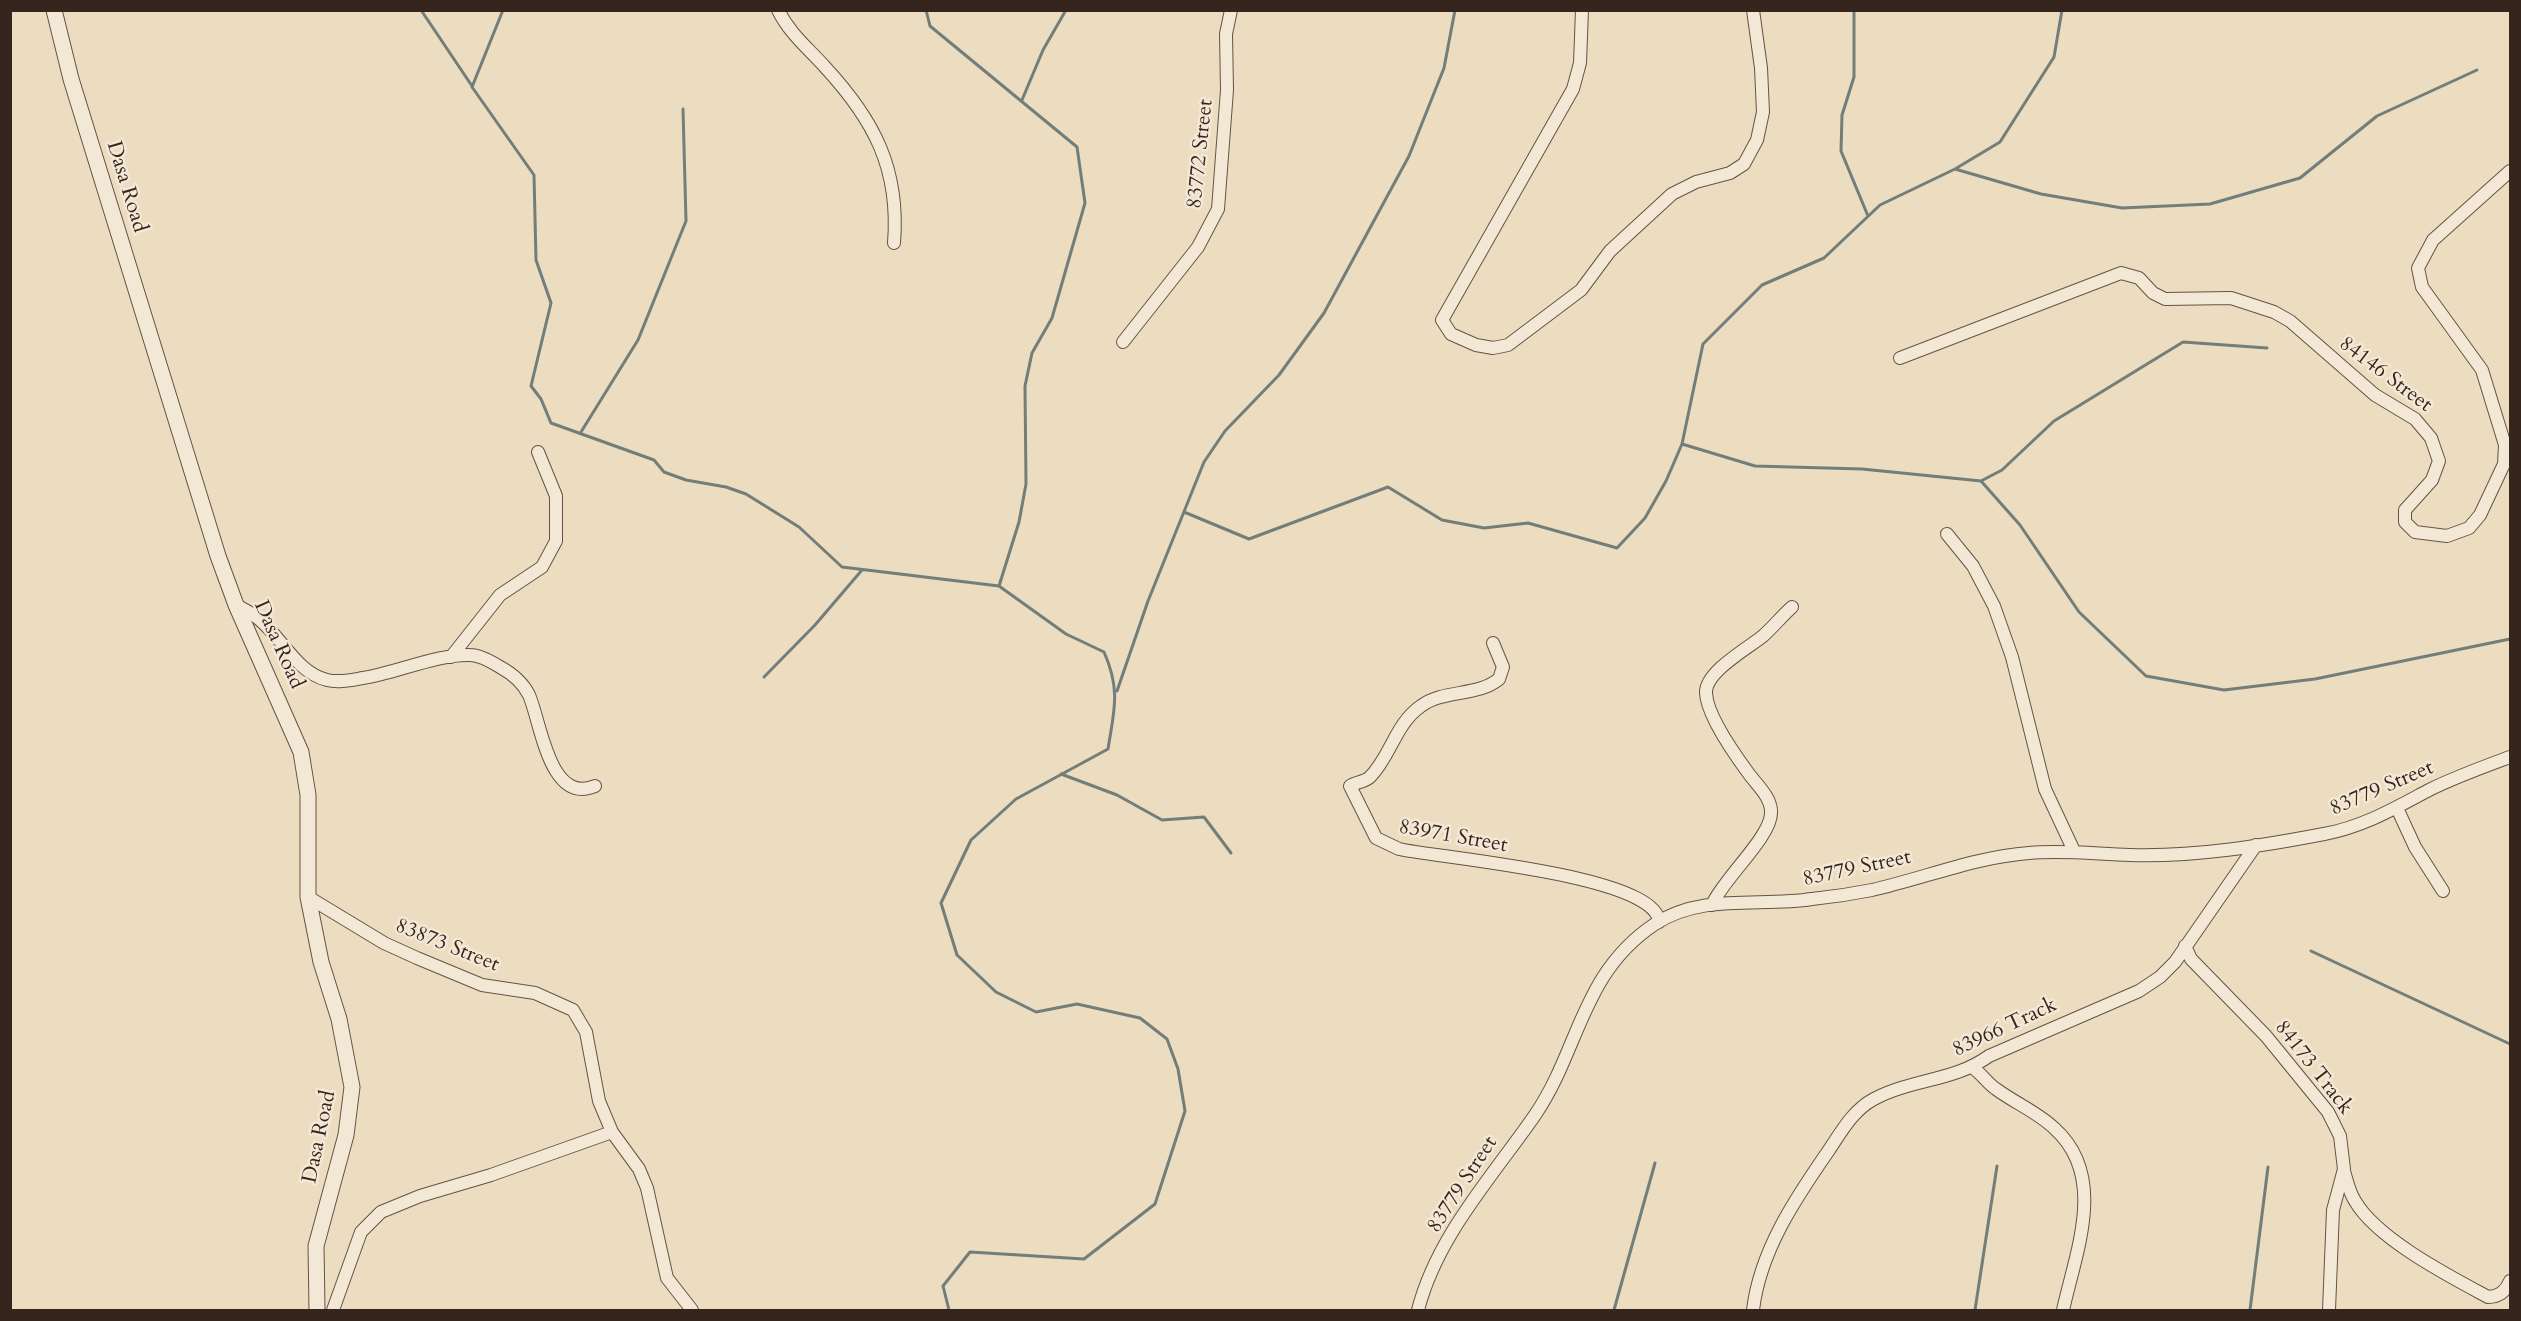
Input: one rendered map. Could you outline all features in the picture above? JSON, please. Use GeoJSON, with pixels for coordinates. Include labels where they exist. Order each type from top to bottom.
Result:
{"type":"FeatureCollection","features":[{"type":"Feature","properties":{"kind":"street","name":"Dasa Road"},"geometry":{"type":"LineString","coordinates":[[54,10],[71,79],[158,367],[236,605],[301,752],[309,795],[306,860],[308,897],[321,962],[339,1019],[352,1087],[346,1135],[316,1246],[317,1311]]}},
{"type":"Feature","properties":{"kind":"street"},"geometry":{"type":"LineString","coordinates":[[778,10],[792,34],[857,104],[872,128],[890,185],[895,219],[894,243]]}},
{"type":"Feature","properties":{"kind":"street","name":"83772 Street"},"geometry":{"type":"LineString","coordinates":[[1123,342],[1198,247],[1218,209],[1227,90],[1226,34],[1231,10]]}},
{"type":"Feature","properties":{"kind":"street"},"geometry":{"type":"LineString","coordinates":[[1582,10],[1580,63],[1573,89],[1522,174],[1494,231],[1442,320],[1451,334],[1476,345],[1502,347],[1521,338],[1581,290],[1610,251],[1672,194],[1696,182],[1730,173],[1744,164],[1757,140],[1763,112],[1761,68],[1753,10]]}},
{"type":"Feature","properties":{"kind":"street","name":"84146 Street"},"geometry":{"type":"LineString","coordinates":[[1900,358],[2121,273],[2139,278],[2153,293],[2165,299],[2231,298],[2256,305],[2290,321],[2354,378],[2390,405],[2415,419],[2425,429],[2438,455],[2438,467],[2432,480],[2405,510],[2405,522],[2410,529],[2427,535],[2458,534],[2469,528],[2480,515],[2504,464],[2505,445],[2482,370],[2422,287],[2418,268],[2422,256],[2433,240],[2511,171]]}},
{"type":"Feature","properties":{"kind":"street"},"geometry":{"type":"LineString","coordinates":[[451,657],[500,595],[542,567],[556,541],[556,496],[538,452]]}},
{"type":"Feature","properties":{"kind":"street"},"geometry":{"type":"LineString","coordinates":[[1947,534],[1973,566],[1994,606],[2012,657],[2045,789],[2074,851]]}},
{"type":"Feature","properties":{"kind":"street"},"geometry":{"type":"LineString","coordinates":[[236,605],[256,617],[307,670],[327,680],[345,681],[387,674],[451,657],[472,655],[500,667],[517,680],[528,693],[543,740],[558,773],[574,788],[585,790],[595,786]]}},
{"type":"Feature","properties":{"kind":"street"},"geometry":{"type":"LineString","coordinates":[[1712,905],[1718,893],[1757,842],[1772,810],[1768,799],[1729,746],[1720,729],[1706,693],[1708,685],[1716,672],[1764,635],[1792,607]]}},
{"type":"Feature","properties":{"kind":"street","name":"83971 Street"},"geometry":{"type":"LineString","coordinates":[[1493,643],[1503,666],[1499,679],[1484,687],[1446,694],[1422,705],[1398,730],[1371,776],[1350,786],[1369,827],[1381,842],[1399,849],[1551,873],[1617,889],[1655,911],[1659,922]]}},
{"type":"Feature","properties":{"kind":"street","name":"83779 Street"},"geometry":{"type":"LineString","coordinates":[[1418,1311],[1422,1295],[1462,1218],[1546,1096],[1607,968],[1659,922],[1690,907],[1750,900],[1782,904],[1841,895],[1873,889],[1983,859],[2028,853],[2074,851],[2165,855],[2256,845],[2347,829],[2397,808],[2432,789],[2511,757]]}},
{"type":"Feature","properties":{"kind":"street"},"geometry":{"type":"LineString","coordinates":[[2397,808],[2415,847],[2443,891]]}},
{"type":"Feature","properties":{"kind":"street","name":"83966 Track"},"geometry":{"type":"LineString","coordinates":[[1753,1311],[1755,1294],[1775,1238],[1807,1182],[1853,1116],[1875,1098],[1972,1068],[1989,1056],[2139,991],[2160,978],[2256,845]]}},
{"type":"Feature","properties":{"kind":"street","name":"83873 Street"},"geometry":{"type":"LineString","coordinates":[[308,897],[384,943],[482,986],[535,993],[573,1010],[586,1032],[599,1101],[612,1132],[633,1160],[647,1188],[667,1278],[692,1311]]}},
{"type":"Feature","properties":{"kind":"street","name":"84173 Track"},"geometry":{"type":"LineString","coordinates":[[2185,946],[2192,959],[2266,1036],[2328,1112],[2340,1136],[2344,1169],[2333,1210],[2329,1311]]}},
{"type":"Feature","properties":{"kind":"street"},"geometry":{"type":"LineString","coordinates":[[1972,1068],[1984,1076],[1996,1090],[2054,1128],[2070,1145],[2082,1170],[2084,1196],[2081,1237],[2063,1311]]}},
{"type":"Feature","properties":{"kind":"street"},"geometry":{"type":"LineString","coordinates":[[333,1311],[354,1246],[361,1232],[381,1212],[394,1205],[491,1175],[612,1132]]}},
{"type":"Feature","properties":{"kind":"street"},"geometry":{"type":"LineString","coordinates":[[2344,1169],[2351,1194],[2361,1210],[2375,1227],[2396,1242],[2488,1296],[2496,1297],[2511,1281]]}},
{"type":"Feature","properties":{"kind":"waterway"},"geometry":{"type":"LineString","coordinates":[[421,10],[472,86]]}},
{"type":"Feature","properties":{"kind":"waterway"},"geometry":{"type":"LineString","coordinates":[[503,10],[472,87],[534,175],[536,260],[551,303],[531,386],[541,399],[551,423],[654,460],[664,472],[686,480],[726,487],[746,494],[799,527],[842,567],[999,586],[1066,634],[1104,652],[1109,666],[1113,678],[1115,701],[1108,749],[1016,799],[971,840],[941,903],[957,955],[996,992],[1036,1012],[1077,1004],[1140,1018],[1167,1039],[1178,1069],[1185,1111],[1155,1204],[1084,1259],[970,1252],[943,1286],[949,1310]]}},
{"type":"Feature","properties":{"kind":"waterway"},"geometry":{"type":"LineString","coordinates":[[926,10],[930,26],[1077,147],[1085,203],[1052,318],[1032,353],[1025,386],[1026,484],[1019,522],[999,586]]}},
{"type":"Feature","properties":{"kind":"waterway"},"geometry":{"type":"LineString","coordinates":[[1022,100],[1043,50],[1066,10]]}},
{"type":"Feature","properties":{"kind":"waterway"},"geometry":{"type":"LineString","coordinates":[[1117,691],[1148,601],[1204,462],[1225,431],[1279,375],[1324,313],[1409,156],[1444,68],[1455,10]]}},
{"type":"Feature","properties":{"kind":"waterway"},"geometry":{"type":"LineString","coordinates":[[1854,10],[1854,77],[1842,115],[1841,151],[1868,216]]}},
{"type":"Feature","properties":{"kind":"waterway"},"geometry":{"type":"LineString","coordinates":[[1184,512],[1249,539],[1388,487],[1442,520],[1484,528],[1528,523],[1617,548],[1645,518],[1666,481],[1682,444],[1703,344],[1762,285],[1824,258],[1880,205],[1955,169],[2000,142],[2054,57],[2062,10]]}},
{"type":"Feature","properties":{"kind":"waterway"},"geometry":{"type":"LineString","coordinates":[[1955,169],[2041,194],[2122,208],[2210,204],[2300,178],[2377,116],[2477,70]]}},
{"type":"Feature","properties":{"kind":"waterway"},"geometry":{"type":"LineString","coordinates":[[581,432],[638,340],[686,221],[683,109]]}},
{"type":"Feature","properties":{"kind":"waterway"},"geometry":{"type":"LineString","coordinates":[[1981,481],[2002,470],[2054,421],[2183,342],[2267,348]]}},
{"type":"Feature","properties":{"kind":"waterway"},"geometry":{"type":"LineString","coordinates":[[1682,444],[1755,466],[1862,469],[1981,481],[2020,525],[2079,612],[2146,676],[2224,690],[2315,679],[2510,639]]}},
{"type":"Feature","properties":{"kind":"waterway"},"geometry":{"type":"LineString","coordinates":[[764,677],[815,625],[862,570]]}},
{"type":"Feature","properties":{"kind":"waterway"},"geometry":{"type":"LineString","coordinates":[[1061,774],[1117,795],[1162,820],[1204,817],[1231,853]]}},
{"type":"Feature","properties":{"kind":"waterway"},"geometry":{"type":"LineString","coordinates":[[2311,951],[2510,1044]]}},
{"type":"Feature","properties":{"kind":"waterway"},"geometry":{"type":"LineString","coordinates":[[1614,1310],[1655,1163]]}},
{"type":"Feature","properties":{"kind":"waterway"},"geometry":{"type":"LineString","coordinates":[[1975,1310],[1997,1166]]}},
{"type":"Feature","properties":{"kind":"waterway"},"geometry":{"type":"LineString","coordinates":[[2250,1310],[2268,1167]]}}]}
